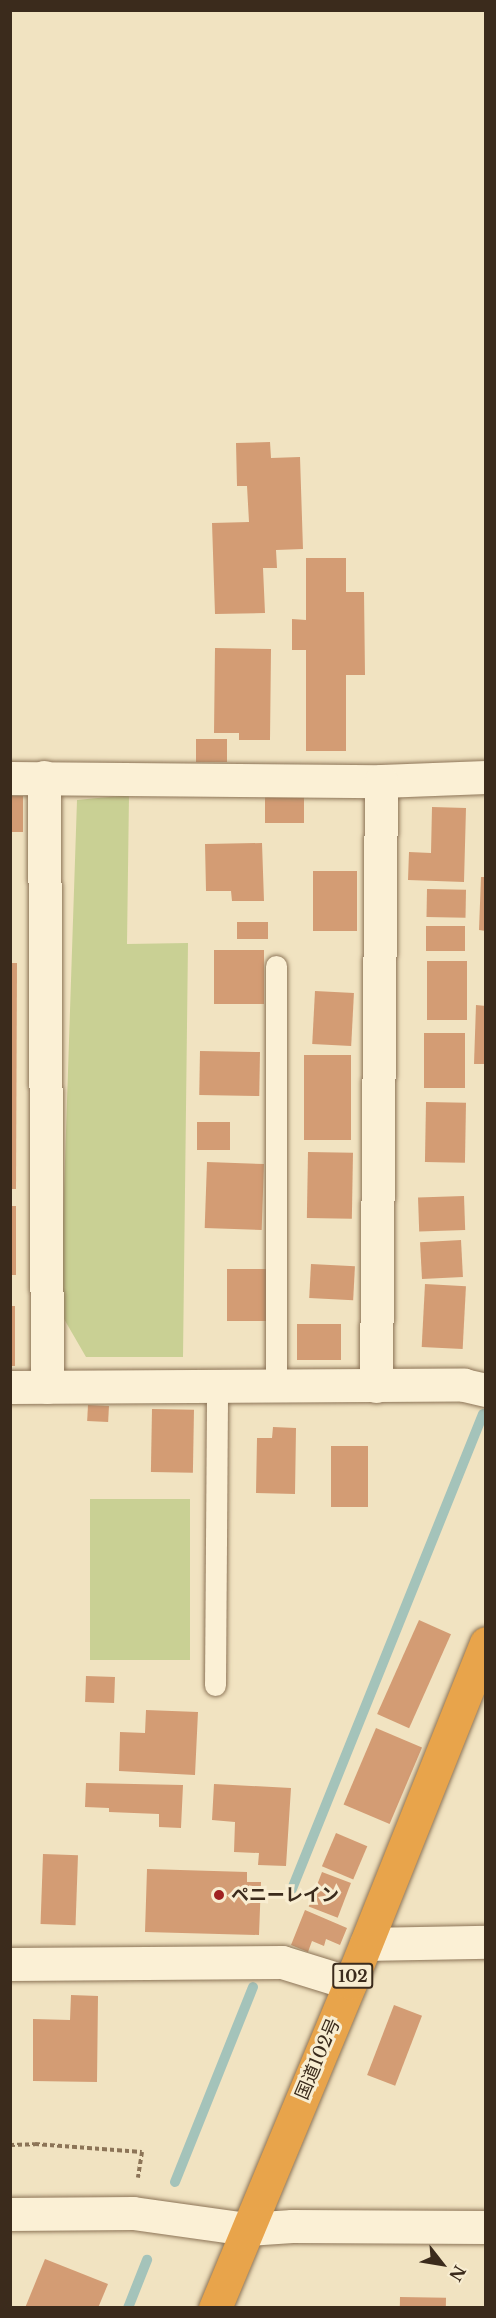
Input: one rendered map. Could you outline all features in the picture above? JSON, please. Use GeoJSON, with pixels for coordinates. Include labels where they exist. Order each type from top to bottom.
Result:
{"type":"FeatureCollection","features":[{"type":"Feature","properties":{"kind":"highway","name":"国道102号"},"geometry":{"type":"LineString","coordinates":[[215,2307],[366,1944],[486,1643]]}},
{"type":"Feature","properties":{"kind":"street"},"geometry":{"type":"LineString","coordinates":[[44,777],[47,1387]]}},
{"type":"Feature","properties":{"kind":"street"},"geometry":{"type":"LineString","coordinates":[[10,778],[381,781],[486,777]]}},
{"type":"Feature","properties":{"kind":"street"},"geometry":{"type":"LineString","coordinates":[[376,1386],[381,781]]}},
{"type":"Feature","properties":{"kind":"street"},"geometry":{"type":"LineString","coordinates":[[10,1388],[464,1385],[486,1390]]}},
{"type":"Feature","properties":{"kind":"street"},"geometry":{"type":"LineString","coordinates":[[366,1944],[486,1942]]}},
{"type":"Feature","properties":{"kind":"street"},"geometry":{"type":"LineString","coordinates":[[10,1964],[282,1962],[350,1983]]}},
{"type":"Feature","properties":{"kind":"street"},"geometry":{"type":"LineString","coordinates":[[10,2214],[133,2213],[247,2229],[292,2226],[486,2228]]}},
{"type":"Feature","properties":{"kind":"lane"},"geometry":{"type":"LineString","coordinates":[[276,966],[276,1386]]}},
{"type":"Feature","properties":{"kind":"lane"},"geometry":{"type":"LineString","coordinates":[[215,1685],[217,1386]]}},
{"type":"Feature","properties":{"kind":"path"},"geometry":{"type":"LineString","coordinates":[[10,2145],[35,2144],[142,2152],[133,2213]]}},
{"type":"Feature","properties":{"kind":"green space"},"geometry":{"type":"Polygon","coordinates":[[[129,795],[127,944],[188,943],[183,1357],[86,1357],[60,1312],[77,800],[129,795]]]}},
{"type":"Feature","properties":{"kind":"green space"},"geometry":{"type":"Polygon","coordinates":[[[90,1499],[190,1499],[190,1660],[90,1660],[90,1499]]]}},
{"type":"Feature","properties":{"kind":"building"},"geometry":{"type":"Polygon","coordinates":[[[270,442],[271,458],[300,457],[303,549],[276,550],[277,568],[263,568],[265,613],[215,614],[212,523],[249,522],[247,486],[237,486],[236,443],[270,442]]]}},
{"type":"Feature","properties":{"kind":"building"},"geometry":{"type":"Polygon","coordinates":[[[306,558],[346,558],[346,592],[364,592],[365,675],[346,675],[346,751],[306,751],[306,650],[292,650],[292,619],[306,620],[306,558]]]}},
{"type":"Feature","properties":{"kind":"building"},"geometry":{"type":"Polygon","coordinates":[[[215,648],[271,649],[270,740],[239,740],[239,733],[214,733],[215,648]]]}},
{"type":"Feature","properties":{"kind":"building"},"geometry":{"type":"Polygon","coordinates":[[[196,739],[227,739],[227,762],[196,762],[196,739]]]}},
{"type":"Feature","properties":{"kind":"building"},"geometry":{"type":"Polygon","coordinates":[[[265,792],[304,792],[304,823],[265,823],[265,792]]]}},
{"type":"Feature","properties":{"kind":"building"},"geometry":{"type":"Polygon","coordinates":[[[10,796],[23,796],[23,832],[10,832],[10,796]]]}},
{"type":"Feature","properties":{"kind":"building"},"geometry":{"type":"Polygon","coordinates":[[[432,807],[466,808],[464,882],[408,880],[409,852],[431,853],[432,807]]]}},
{"type":"Feature","properties":{"kind":"building"},"geometry":{"type":"Polygon","coordinates":[[[262,843],[264,901],[232,901],[231,891],[206,891],[205,844],[262,843]]]}},
{"type":"Feature","properties":{"kind":"building"},"geometry":{"type":"Polygon","coordinates":[[[313,871],[357,871],[357,931],[313,931],[313,871]]]}},
{"type":"Feature","properties":{"kind":"building"},"geometry":{"type":"Polygon","coordinates":[[[481,877],[486,877],[486,931],[479,930],[481,877]]]}},
{"type":"Feature","properties":{"kind":"building"},"geometry":{"type":"Polygon","coordinates":[[[427,889],[466,890],[466,918],[427,917],[427,889]]]}},
{"type":"Feature","properties":{"kind":"building"},"geometry":{"type":"Polygon","coordinates":[[[237,922],[268,922],[268,939],[237,939],[237,922]]]}},
{"type":"Feature","properties":{"kind":"building"},"geometry":{"type":"Polygon","coordinates":[[[426,926],[465,926],[465,951],[426,951],[426,926]]]}},
{"type":"Feature","properties":{"kind":"building"},"geometry":{"type":"Polygon","coordinates":[[[214,950],[264,950],[264,1004],[214,1004],[214,950]]]}},
{"type":"Feature","properties":{"kind":"building"},"geometry":{"type":"Polygon","coordinates":[[[427,961],[467,961],[467,1020],[427,1020],[427,961]]]}},
{"type":"Feature","properties":{"kind":"building"},"geometry":{"type":"Polygon","coordinates":[[[10,963],[17,963],[16,1189],[10,1189],[10,963]]]}},
{"type":"Feature","properties":{"kind":"building"},"geometry":{"type":"Polygon","coordinates":[[[315,991],[354,993],[351,1046],[312,1044],[315,991]]]}},
{"type":"Feature","properties":{"kind":"building"},"geometry":{"type":"Polygon","coordinates":[[[476,1005],[486,1006],[486,1064],[474,1064],[476,1005]]]}},
{"type":"Feature","properties":{"kind":"building"},"geometry":{"type":"Polygon","coordinates":[[[424,1033],[465,1033],[465,1088],[424,1088],[424,1033]]]}},
{"type":"Feature","properties":{"kind":"building"},"geometry":{"type":"Polygon","coordinates":[[[200,1051],[260,1052],[259,1096],[199,1095],[200,1051]]]}},
{"type":"Feature","properties":{"kind":"building"},"geometry":{"type":"Polygon","coordinates":[[[304,1055],[351,1055],[351,1140],[304,1140],[304,1055]]]}},
{"type":"Feature","properties":{"kind":"building"},"geometry":{"type":"Polygon","coordinates":[[[426,1102],[466,1103],[465,1163],[425,1162],[426,1102]]]}},
{"type":"Feature","properties":{"kind":"building"},"geometry":{"type":"Polygon","coordinates":[[[197,1122],[230,1122],[230,1150],[197,1150],[197,1122]]]}},
{"type":"Feature","properties":{"kind":"building"},"geometry":{"type":"Polygon","coordinates":[[[308,1152],[353,1153],[352,1219],[307,1218],[308,1152]]]}},
{"type":"Feature","properties":{"kind":"building"},"geometry":{"type":"Polygon","coordinates":[[[207,1162],[264,1164],[262,1230],[205,1228],[207,1162]]]}},
{"type":"Feature","properties":{"kind":"building"},"geometry":{"type":"Polygon","coordinates":[[[464,1196],[465,1230],[419,1232],[418,1198],[464,1196]]]}},
{"type":"Feature","properties":{"kind":"building"},"geometry":{"type":"Polygon","coordinates":[[[10,1206],[16,1206],[16,1275],[10,1275],[10,1206]]]}},
{"type":"Feature","properties":{"kind":"building"},"geometry":{"type":"Polygon","coordinates":[[[461,1240],[463,1277],[422,1279],[420,1242],[461,1240]]]}},
{"type":"Feature","properties":{"kind":"building"},"geometry":{"type":"Polygon","coordinates":[[[311,1264],[355,1266],[353,1300],[309,1298],[311,1264]]]}},
{"type":"Feature","properties":{"kind":"building"},"geometry":{"type":"Polygon","coordinates":[[[227,1269],[266,1269],[266,1321],[227,1321],[227,1269]]]}},
{"type":"Feature","properties":{"kind":"building"},"geometry":{"type":"Polygon","coordinates":[[[425,1284],[466,1286],[463,1349],[422,1347],[425,1284]]]}},
{"type":"Feature","properties":{"kind":"building"},"geometry":{"type":"Polygon","coordinates":[[[10,1306],[15,1306],[15,1366],[10,1366],[10,1306]]]}},
{"type":"Feature","properties":{"kind":"building"},"geometry":{"type":"Polygon","coordinates":[[[297,1324],[341,1324],[341,1360],[297,1360],[297,1324]]]}},
{"type":"Feature","properties":{"kind":"building"},"geometry":{"type":"Polygon","coordinates":[[[88,1405],[109,1406],[108,1422],[87,1421],[88,1405]]]}},
{"type":"Feature","properties":{"kind":"building"},"geometry":{"type":"Polygon","coordinates":[[[152,1409],[194,1410],[193,1473],[151,1472],[152,1409]]]}},
{"type":"Feature","properties":{"kind":"building"},"geometry":{"type":"Polygon","coordinates":[[[273,1427],[296,1428],[295,1494],[256,1493],[257,1438],[272,1438],[273,1427]]]}},
{"type":"Feature","properties":{"kind":"building"},"geometry":{"type":"Polygon","coordinates":[[[331,1446],[368,1446],[368,1507],[331,1507],[331,1446]]]}},
{"type":"Feature","properties":{"kind":"building"},"geometry":{"type":"Polygon","coordinates":[[[419,1620],[451,1634],[409,1728],[377,1714],[419,1620]]]}},
{"type":"Feature","properties":{"kind":"building"},"geometry":{"type":"Polygon","coordinates":[[[86,1676],[115,1677],[114,1703],[85,1702],[86,1676]]]}},
{"type":"Feature","properties":{"kind":"building"},"geometry":{"type":"Polygon","coordinates":[[[146,1710],[198,1712],[195,1775],[119,1771],[120,1732],[145,1733],[146,1710]]]}},
{"type":"Feature","properties":{"kind":"building"},"geometry":{"type":"Polygon","coordinates":[[[376,1728],[422,1748],[390,1824],[344,1804],[376,1728]]]}},
{"type":"Feature","properties":{"kind":"building"},"geometry":{"type":"Polygon","coordinates":[[[86,1783],[183,1785],[181,1828],[159,1827],[159,1814],[109,1812],[109,1808],[85,1807],[86,1783]]]}},
{"type":"Feature","properties":{"kind":"building"},"geometry":{"type":"Polygon","coordinates":[[[214,1784],[291,1788],[286,1866],[258,1865],[259,1853],[234,1852],[235,1822],[212,1820],[214,1784]]]}},
{"type":"Feature","properties":{"kind":"building"},"geometry":{"type":"Polygon","coordinates":[[[336,1833],[367,1846],[353,1879],[322,1866],[336,1833]]]}},
{"type":"Feature","properties":{"kind":"building"},"geometry":{"type":"Polygon","coordinates":[[[43,1854],[78,1855],[76,1925],[41,1924],[43,1854]]]}},
{"type":"Feature","properties":{"kind":"building"},"geometry":{"type":"Polygon","coordinates":[[[147,1869],[247,1872],[247,1882],[261,1882],[259,1935],[145,1932],[147,1869]]]}},
{"type":"Feature","properties":{"kind":"building"},"geometry":{"type":"Polygon","coordinates":[[[322,1872],[351,1883],[338,1918],[309,1907],[322,1872]]]}},
{"type":"Feature","properties":{"kind":"building"},"geometry":{"type":"Polygon","coordinates":[[[305,1910],[347,1928],[340,1945],[326,1939],[324,1946],[312,1941],[308,1952],[291,1945],[305,1910]]]}},
{"type":"Feature","properties":{"kind":"building"},"geometry":{"type":"Polygon","coordinates":[[[71,1995],[98,1996],[97,2082],[33,2081],[33,2019],[70,2020],[71,1995]]]}},
{"type":"Feature","properties":{"kind":"building"},"geometry":{"type":"Polygon","coordinates":[[[394,2005],[422,2016],[395,2086],[367,2075],[394,2005]]]}},
{"type":"Feature","properties":{"kind":"building"},"geometry":{"type":"Polygon","coordinates":[[[45,2259],[108,2284],[98,2308],[25,2308],[45,2259]]]}},
{"type":"Feature","properties":{"kind":"building"},"geometry":{"type":"Polygon","coordinates":[[[400,2297],[446,2298],[446,2308],[400,2308],[400,2297]]]}},
{"type":"Feature","properties":{"kind":"waterway"},"geometry":{"type":"LineString","coordinates":[[292,1889],[483,1414]]}},
{"type":"Feature","properties":{"kind":"waterway"},"geometry":{"type":"LineString","coordinates":[[175,2182],[253,1987]]}},
{"type":"Feature","properties":{"kind":"waterway"},"geometry":{"type":"LineString","coordinates":[[128,2308],[147,2260]]}},
{"type":"Feature","properties":{"kind":"place","name":"ペニーレイン"},"geometry":{"type":"Point","coordinates":[219,1895]}}]}
